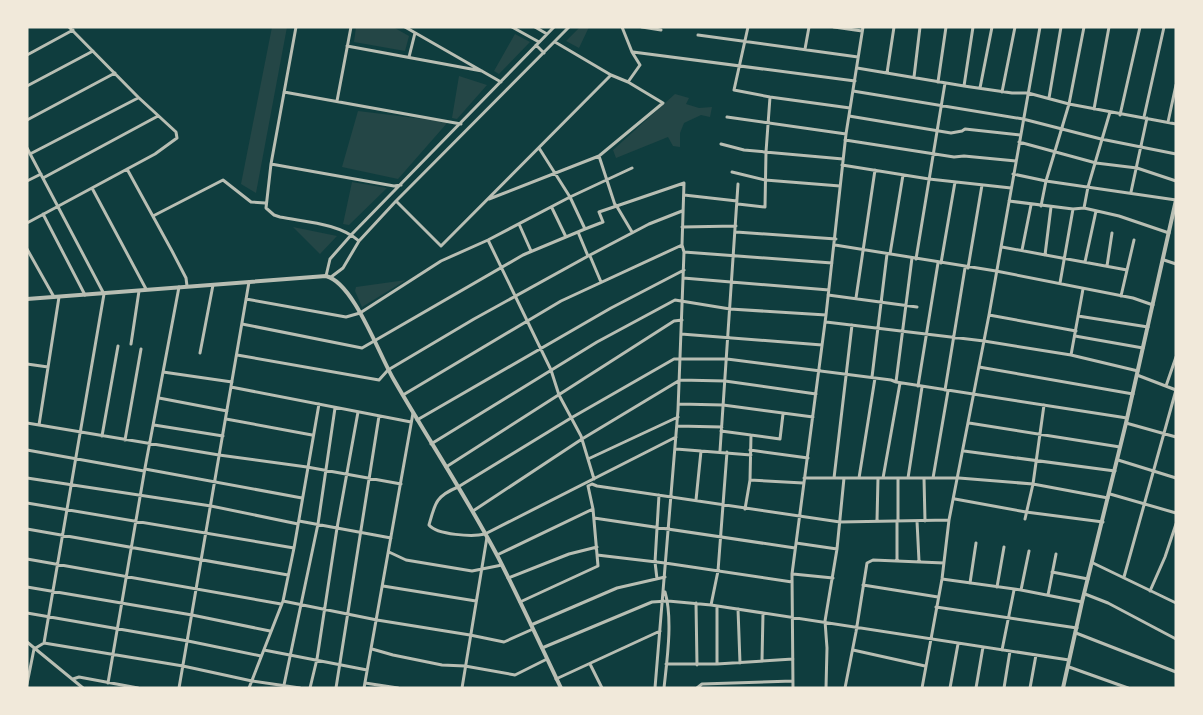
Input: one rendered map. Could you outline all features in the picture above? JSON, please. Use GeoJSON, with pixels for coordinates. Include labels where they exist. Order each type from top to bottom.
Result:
{"type":"FeatureCollection","features":[{"type":"Feature","properties":{"kind":"street"},"geometry":{"type":"LineString","coordinates":[[27,223],[155,154],[177,138],[176,132],[69,27]]}},
{"type":"Feature","properties":{"kind":"street"},"geometry":{"type":"LineString","coordinates":[[296,27],[271,164],[266,208],[280,217],[339,229],[352,234],[359,241]]}},
{"type":"Feature","properties":{"kind":"street"},"geometry":{"type":"LineString","coordinates":[[337,101],[351,27]]}},
{"type":"Feature","properties":{"kind":"street"},"geometry":{"type":"LineString","coordinates":[[405,27],[501,82]]}},
{"type":"Feature","properties":{"kind":"street"},"geometry":{"type":"LineString","coordinates":[[512,27],[538,44],[544,53]]}},
{"type":"Feature","properties":{"kind":"street"},"geometry":{"type":"LineString","coordinates":[[535,27],[547,34]]}},
{"type":"Feature","properties":{"kind":"street"},"geometry":{"type":"LineString","coordinates":[[326,276],[330,259],[352,234],[554,27]]}},
{"type":"Feature","properties":{"kind":"street"},"geometry":{"type":"LineString","coordinates":[[331,278],[343,268],[359,241],[396,201],[569,27]]}},
{"type":"Feature","properties":{"kind":"street"},"geometry":{"type":"LineString","coordinates":[[622,27],[640,65],[628,82]]}},
{"type":"Feature","properties":{"kind":"street"},"geometry":{"type":"LineString","coordinates":[[642,27],[660,30]]}},
{"type":"Feature","properties":{"kind":"street"},"geometry":{"type":"LineString","coordinates":[[748,27],[734,90],[850,108]]}},
{"type":"Feature","properties":{"kind":"street"},"geometry":{"type":"LineString","coordinates":[[805,49],[809,27]]}},
{"type":"Feature","properties":{"kind":"street"},"geometry":{"type":"LineString","coordinates":[[793,688],[792,574],[836,239],[845,140],[862,29],[834,27]]}},
{"type":"Feature","properties":{"kind":"street"},"geometry":{"type":"LineString","coordinates":[[887,73],[894,27]]}},
{"type":"Feature","properties":{"kind":"street"},"geometry":{"type":"LineString","coordinates":[[914,77],[921,27]]}},
{"type":"Feature","properties":{"kind":"street"},"geometry":{"type":"LineString","coordinates":[[938,82],[946,27]]}},
{"type":"Feature","properties":{"kind":"street"},"geometry":{"type":"LineString","coordinates":[[964,86],[973,27]]}},
{"type":"Feature","properties":{"kind":"street"},"geometry":{"type":"LineString","coordinates":[[980,88],[992,27]]}},
{"type":"Feature","properties":{"kind":"street"},"geometry":{"type":"LineString","coordinates":[[1002,92],[1015,27]]}},
{"type":"Feature","properties":{"kind":"street"},"geometry":{"type":"LineString","coordinates":[[922,688],[942,579],[950,519],[1040,27]]}},
{"type":"Feature","properties":{"kind":"street"},"geometry":{"type":"LineString","coordinates":[[1049,98],[1061,27]]}},
{"type":"Feature","properties":{"kind":"street"},"geometry":{"type":"LineString","coordinates":[[1041,206],[1046,181],[1069,105],[1084,27]]}},
{"type":"Feature","properties":{"kind":"street"},"geometry":{"type":"LineString","coordinates":[[1094,109],[1109,27]]}},
{"type":"Feature","properties":{"kind":"street"},"geometry":{"type":"LineString","coordinates":[[1120,115],[1140,27]]}},
{"type":"Feature","properties":{"kind":"street"},"geometry":{"type":"LineString","coordinates":[[1131,192],[1164,27]]}},
{"type":"Feature","properties":{"kind":"street"},"geometry":{"type":"LineString","coordinates":[[27,55],[73,30]]}},
{"type":"Feature","properties":{"kind":"street"},"geometry":{"type":"LineString","coordinates":[[409,58],[415,33]]}},
{"type":"Feature","properties":{"kind":"street"},"geometry":{"type":"LineString","coordinates":[[698,35],[858,57]]}},
{"type":"Feature","properties":{"kind":"street"},"geometry":{"type":"LineString","coordinates":[[487,200],[599,156],[663,104],[555,42]]}},
{"type":"Feature","properties":{"kind":"street"},"geometry":{"type":"LineString","coordinates":[[347,46],[482,71]]}},
{"type":"Feature","properties":{"kind":"street"},"geometry":{"type":"LineString","coordinates":[[27,86],[93,51]]}},
{"type":"Feature","properties":{"kind":"street"},"geometry":{"type":"LineString","coordinates":[[632,52],[855,81]]}},
{"type":"Feature","properties":{"kind":"street"},"geometry":{"type":"LineString","coordinates":[[857,68],[1002,92],[1028,93],[1069,105],[1176,124]]}},
{"type":"Feature","properties":{"kind":"street"},"geometry":{"type":"LineString","coordinates":[[27,120],[115,73]]}},
{"type":"Feature","properties":{"kind":"street"},"geometry":{"type":"LineString","coordinates":[[396,201],[441,246],[611,75]]}},
{"type":"Feature","properties":{"kind":"street"},"geometry":{"type":"LineString","coordinates":[[877,521],[881,478],[898,383],[906,305],[945,83]]}},
{"type":"Feature","properties":{"kind":"street"},"geometry":{"type":"LineString","coordinates":[[1168,122],[1176,85]]}},
{"type":"Feature","properties":{"kind":"street"},"geometry":{"type":"LineString","coordinates":[[853,91],[1023,119],[1101,139],[1176,154]]}},
{"type":"Feature","properties":{"kind":"street"},"geometry":{"type":"LineString","coordinates":[[284,92],[461,124]]}},
{"type":"Feature","properties":{"kind":"street"},"geometry":{"type":"LineString","coordinates":[[30,154],[138,97]]}},
{"type":"Feature","properties":{"kind":"street"},"geometry":{"type":"LineString","coordinates":[[684,195],[765,207],[767,123],[770,97]]}},
{"type":"Feature","properties":{"kind":"street"},"geometry":{"type":"LineString","coordinates":[[1084,208],[1110,112]]}},
{"type":"Feature","properties":{"kind":"street"},"geometry":{"type":"LineString","coordinates":[[27,181],[42,176],[158,116]]}},
{"type":"Feature","properties":{"kind":"street"},"geometry":{"type":"LineString","coordinates":[[849,116],[951,133],[965,129],[1020,135]]}},
{"type":"Feature","properties":{"kind":"street"},"geometry":{"type":"LineString","coordinates":[[727,117],[846,134]]}},
{"type":"Feature","properties":{"kind":"street"},"geometry":{"type":"LineString","coordinates":[[845,140],[933,155],[1016,161]]}},
{"type":"Feature","properties":{"kind":"street"},"geometry":{"type":"LineString","coordinates":[[1019,142],[1096,163],[1137,168],[1176,181]]}},
{"type":"Feature","properties":{"kind":"street"},"geometry":{"type":"LineString","coordinates":[[721,144],[744,150],[843,159]]}},
{"type":"Feature","properties":{"kind":"street"},"geometry":{"type":"LineString","coordinates":[[27,148],[104,294],[44,643]]}},
{"type":"Feature","properties":{"kind":"street"},"geometry":{"type":"LineString","coordinates":[[539,148],[570,197],[585,229]]}},
{"type":"Feature","properties":{"kind":"street"},"geometry":{"type":"LineString","coordinates":[[599,156],[616,206],[632,232]]}},
{"type":"Feature","properties":{"kind":"street"},"geometry":{"type":"LineString","coordinates":[[271,164],[394,186],[401,185]]}},
{"type":"Feature","properties":{"kind":"street"},"geometry":{"type":"LineString","coordinates":[[842,165],[929,179],[1011,188]]}},
{"type":"Feature","properties":{"kind":"street"},"geometry":{"type":"LineString","coordinates":[[246,299],[346,317],[360,313],[441,261],[632,168]]}},
{"type":"Feature","properties":{"kind":"street"},"geometry":{"type":"LineString","coordinates":[[127,169],[186,278],[187,286]]}},
{"type":"Feature","properties":{"kind":"street"},"geometry":{"type":"LineString","coordinates":[[856,298],[875,170]]}},
{"type":"Feature","properties":{"kind":"street"},"geometry":{"type":"LineString","coordinates":[[732,172],[765,180],[840,186]]}},
{"type":"Feature","properties":{"kind":"street"},"geometry":{"type":"LineString","coordinates":[[1013,174],[1176,200],[1064,688]]}},
{"type":"Feature","properties":{"kind":"street"},"geometry":{"type":"LineString","coordinates":[[859,478],[874,377],[888,254],[903,175]]}},
{"type":"Feature","properties":{"kind":"street"},"geometry":{"type":"LineString","coordinates":[[153,216],[223,180],[251,202],[265,203]]}},
{"type":"Feature","properties":{"kind":"street"},"geometry":{"type":"LineString","coordinates":[[908,478],[926,334],[956,182]]}},
{"type":"Feature","properties":{"kind":"street"},"geometry":{"type":"LineString","coordinates":[[242,324],[362,348],[500,267],[531,251],[603,222],[599,212],[684,183],[682,211],[684,270],[679,404],[655,688]]}},
{"type":"Feature","properties":{"kind":"street"},"geometry":{"type":"LineString","coordinates":[[720,451],[738,184]]}},
{"type":"Feature","properties":{"kind":"street"},"geometry":{"type":"LineString","coordinates":[[933,478],[953,337],[982,185]]}},
{"type":"Feature","properties":{"kind":"street"},"geometry":{"type":"LineString","coordinates":[[92,188],[147,291]]}},
{"type":"Feature","properties":{"kind":"street"},"geometry":{"type":"LineString","coordinates":[[1009,201],[1051,207],[1084,208],[1119,216],[1169,233]]}},
{"type":"Feature","properties":{"kind":"street"},"geometry":{"type":"LineString","coordinates":[[1022,251],[1031,205]]}},
{"type":"Feature","properties":{"kind":"street"},"geometry":{"type":"LineString","coordinates":[[552,207],[566,237]]}},
{"type":"Feature","properties":{"kind":"street"},"geometry":{"type":"LineString","coordinates":[[1045,255],[1051,207]]}},
{"type":"Feature","properties":{"kind":"street"},"geometry":{"type":"LineString","coordinates":[[1060,283],[1073,209]]}},
{"type":"Feature","properties":{"kind":"street"},"geometry":{"type":"LineString","coordinates":[[237,355],[379,380],[388,370],[514,296],[632,232],[682,211]]}},
{"type":"Feature","properties":{"kind":"street"},"geometry":{"type":"LineString","coordinates":[[1085,262],[1096,212]]}},
{"type":"Feature","properties":{"kind":"street"},"geometry":{"type":"LineString","coordinates":[[43,214],[85,296]]}},
{"type":"Feature","properties":{"kind":"street"},"geometry":{"type":"LineString","coordinates":[[519,224],[531,251]]}},
{"type":"Feature","properties":{"kind":"street"},"geometry":{"type":"LineString","coordinates":[[682,227],[736,226]]}},
{"type":"Feature","properties":{"kind":"street"},"geometry":{"type":"LineString","coordinates":[[578,232],[601,282]]}},
{"type":"Feature","properties":{"kind":"street"},"geometry":{"type":"LineString","coordinates":[[736,232],[836,239]]}},
{"type":"Feature","properties":{"kind":"street"},"geometry":{"type":"LineString","coordinates":[[1107,266],[1112,233]]}},
{"type":"Feature","properties":{"kind":"street"},"geometry":{"type":"LineString","coordinates":[[488,240],[551,370],[559,395],[582,439],[594,478]]}},
{"type":"Feature","properties":{"kind":"street"},"geometry":{"type":"LineString","coordinates":[[1121,296],[1134,240]]}},
{"type":"Feature","properties":{"kind":"street"},"geometry":{"type":"LineString","coordinates":[[402,395],[526,321],[601,282],[682,245]]}},
{"type":"Feature","properties":{"kind":"street"},"geometry":{"type":"LineString","coordinates":[[835,245],[1060,283],[1153,305]]}},
{"type":"Feature","properties":{"kind":"street"},"geometry":{"type":"LineString","coordinates":[[1001,247],[1127,270]]}},
{"type":"Feature","properties":{"kind":"street"},"geometry":{"type":"LineString","coordinates":[[27,249],[56,297],[39,425]]}},
{"type":"Feature","properties":{"kind":"street"},"geometry":{"type":"LineString","coordinates":[[684,252],[832,263]]}},
{"type":"Feature","properties":{"kind":"street"},"geometry":{"type":"LineString","coordinates":[[1164,260],[1176,264]]}},
{"type":"Feature","properties":{"kind":"street"},"geometry":{"type":"LineString","coordinates":[[417,420],[611,308],[684,270]]}},
{"type":"Feature","properties":{"kind":"street"},"geometry":{"type":"LineString","coordinates":[[27,299],[326,276],[331,278],[343,288],[360,313],[402,395],[472,511],[497,556],[561,688]]}},
{"type":"Feature","properties":{"kind":"street"},"geometry":{"type":"LineString","coordinates":[[683,278],[829,292],[918,307]]}},
{"type":"Feature","properties":{"kind":"street"},"geometry":{"type":"LineString","coordinates":[[179,688],[249,282]]}},
{"type":"Feature","properties":{"kind":"street"},"geometry":{"type":"LineString","coordinates":[[200,353],[213,285]]}},
{"type":"Feature","properties":{"kind":"street"},"geometry":{"type":"LineString","coordinates":[[108,684],[179,287]]}},
{"type":"Feature","properties":{"kind":"street"},"geometry":{"type":"LineString","coordinates":[[1071,355],[1083,289]]}},
{"type":"Feature","properties":{"kind":"street"},"geometry":{"type":"LineString","coordinates":[[131,344],[139,291]]}},
{"type":"Feature","properties":{"kind":"street"},"geometry":{"type":"LineString","coordinates":[[431,444],[551,370],[675,300],[730,309],[826,315]]}},
{"type":"Feature","properties":{"kind":"street"},"geometry":{"type":"LineString","coordinates":[[989,315],[1076,331]]}},
{"type":"Feature","properties":{"kind":"street"},"geometry":{"type":"LineString","coordinates":[[1078,316],[1148,327]]}},
{"type":"Feature","properties":{"kind":"street"},"geometry":{"type":"LineString","coordinates":[[446,467],[674,321],[682,320]]}},
{"type":"Feature","properties":{"kind":"street"},"geometry":{"type":"LineString","coordinates":[[825,322],[984,341],[1071,355],[1137,373],[1176,390],[1124,577]]}},
{"type":"Feature","properties":{"kind":"street"},"geometry":{"type":"LineString","coordinates":[[834,478],[852,325]]}},
{"type":"Feature","properties":{"kind":"street"},"geometry":{"type":"LineString","coordinates":[[681,334],[822,345]]}},
{"type":"Feature","properties":{"kind":"street"},"geometry":{"type":"LineString","coordinates":[[1075,336],[1143,348]]}},
{"type":"Feature","properties":{"kind":"street"},"geometry":{"type":"LineString","coordinates":[[102,436],[118,346]]}},
{"type":"Feature","properties":{"kind":"street"},"geometry":{"type":"LineString","coordinates":[[125,440],[141,350]]}},
{"type":"Feature","properties":{"kind":"street"},"geometry":{"type":"LineString","coordinates":[[1166,386],[1176,357]]}},
{"type":"Feature","properties":{"kind":"street"},"geometry":{"type":"LineString","coordinates":[[676,437],[486,536],[456,535],[430,527],[435,504],[444,493],[458,488],[571,418],[674,359],[680,358],[727,359],[874,377],[1127,421],[1176,437]]}},
{"type":"Feature","properties":{"kind":"street"},"geometry":{"type":"LineString","coordinates":[[27,364],[48,367]]}},
{"type":"Feature","properties":{"kind":"street"},"geometry":{"type":"LineString","coordinates":[[979,367],[1133,394]]}},
{"type":"Feature","properties":{"kind":"street"},"geometry":{"type":"LineString","coordinates":[[163,372],[232,382]]}},
{"type":"Feature","properties":{"kind":"street"},"geometry":{"type":"LineString","coordinates":[[472,511],[582,439],[680,380],[725,381],[816,394]]}},
{"type":"Feature","properties":{"kind":"street"},"geometry":{"type":"LineString","coordinates":[[231,387],[411,422]]}},
{"type":"Feature","properties":{"kind":"street"},"geometry":{"type":"LineString","coordinates":[[159,398],[227,411]]}},
{"type":"Feature","properties":{"kind":"street"},"geometry":{"type":"LineString","coordinates":[[249,688],[282,602],[294,548],[319,404]]}},
{"type":"Feature","properties":{"kind":"street"},"geometry":{"type":"LineString","coordinates":[[679,404],[723,405],[813,417]]}},
{"type":"Feature","properties":{"kind":"street"},"geometry":{"type":"LineString","coordinates":[[1025,519],[1033,484],[1044,405]]}},
{"type":"Feature","properties":{"kind":"street"},"geometry":{"type":"LineString","coordinates":[[284,685],[318,524],[336,408]]}},
{"type":"Feature","properties":{"kind":"street"},"geometry":{"type":"LineString","coordinates":[[310,688],[317,659],[358,412]]}},
{"type":"Feature","properties":{"kind":"street"},"geometry":{"type":"LineString","coordinates":[[364,688],[413,413]]}},
{"type":"Feature","properties":{"kind":"street"},"geometry":{"type":"LineString","coordinates":[[677,426],[722,429],[780,439],[783,413]]}},
{"type":"Feature","properties":{"kind":"street"},"geometry":{"type":"LineString","coordinates":[[336,688],[379,416]]}},
{"type":"Feature","properties":{"kind":"street"},"geometry":{"type":"LineString","coordinates":[[588,459],[678,417]]}},
{"type":"Feature","properties":{"kind":"street"},"geometry":{"type":"LineString","coordinates":[[226,419],[313,435]]}},
{"type":"Feature","properties":{"kind":"street"},"geometry":{"type":"LineString","coordinates":[[27,423],[401,484]]}},
{"type":"Feature","properties":{"kind":"street"},"geometry":{"type":"LineString","coordinates":[[969,423],[1120,447]]}},
{"type":"Feature","properties":{"kind":"street"},"geometry":{"type":"LineString","coordinates":[[154,425],[223,436]]}},
{"type":"Feature","properties":{"kind":"street"},"geometry":{"type":"LineString","coordinates":[[745,508],[750,480],[751,435]]}},
{"type":"Feature","properties":{"kind":"street"},"geometry":{"type":"LineString","coordinates":[[676,449],[808,458]]}},
{"type":"Feature","properties":{"kind":"street"},"geometry":{"type":"LineString","coordinates":[[27,450],[302,498]]}},
{"type":"Feature","properties":{"kind":"street"},"geometry":{"type":"LineString","coordinates":[[696,500],[701,450]]}},
{"type":"Feature","properties":{"kind":"street"},"geometry":{"type":"LineString","coordinates":[[964,451],[1115,471]]}},
{"type":"Feature","properties":{"kind":"street"},"geometry":{"type":"LineString","coordinates":[[711,605],[718,571],[727,452]]}},
{"type":"Feature","properties":{"kind":"street"},"geometry":{"type":"LineString","coordinates":[[1118,460],[1176,478]]}},
{"type":"Feature","properties":{"kind":"street"},"geometry":{"type":"LineString","coordinates":[[27,478],[211,506],[391,538]]}},
{"type":"Feature","properties":{"kind":"street"},"geometry":{"type":"LineString","coordinates":[[804,478],[958,478],[1033,484],[1109,496],[1176,513]]}},
{"type":"Feature","properties":{"kind":"street"},"geometry":{"type":"LineString","coordinates":[[825,688],[827,648],[825,621],[837,549],[844,478]]}},
{"type":"Feature","properties":{"kind":"street"},"geometry":{"type":"LineString","coordinates":[[897,560],[898,478]]}},
{"type":"Feature","properties":{"kind":"street"},"geometry":{"type":"LineString","coordinates":[[924,478],[925,520]]}},
{"type":"Feature","properties":{"kind":"street"},"geometry":{"type":"LineString","coordinates":[[750,480],[803,483]]}},
{"type":"Feature","properties":{"kind":"street"},"geometry":{"type":"LineString","coordinates":[[589,484],[840,522],[950,519]]}},
{"type":"Feature","properties":{"kind":"street"},"geometry":{"type":"LineString","coordinates":[[520,602],[598,566],[589,484]]}},
{"type":"Feature","properties":{"kind":"street"},"geometry":{"type":"LineString","coordinates":[[657,579],[654,562],[659,495]]}},
{"type":"Feature","properties":{"kind":"street"},"geometry":{"type":"LineString","coordinates":[[955,499],[1026,512],[1103,522]]}},
{"type":"Feature","properties":{"kind":"street"},"geometry":{"type":"LineString","coordinates":[[27,503],[294,548]]}},
{"type":"Feature","properties":{"kind":"street"},"geometry":{"type":"LineString","coordinates":[[497,556],[593,509]]}},
{"type":"Feature","properties":{"kind":"street"},"geometry":{"type":"LineString","coordinates":[[594,518],[795,548]]}},
{"type":"Feature","properties":{"kind":"street"},"geometry":{"type":"LineString","coordinates":[[917,521],[919,561]]}},
{"type":"Feature","properties":{"kind":"street"},"geometry":{"type":"LineString","coordinates":[[1150,591],[1176,524]]}},
{"type":"Feature","properties":{"kind":"street"},"geometry":{"type":"LineString","coordinates":[[27,529],[288,575]]}},
{"type":"Feature","properties":{"kind":"street"},"geometry":{"type":"LineString","coordinates":[[462,688],[486,536]]}},
{"type":"Feature","properties":{"kind":"street"},"geometry":{"type":"LineString","coordinates":[[796,543],[837,549]]}},
{"type":"Feature","properties":{"kind":"street"},"geometry":{"type":"LineString","coordinates":[[970,583],[976,543]]}},
{"type":"Feature","properties":{"kind":"street"},"geometry":{"type":"LineString","coordinates":[[508,578],[569,554],[597,547]]}},
{"type":"Feature","properties":{"kind":"street"},"geometry":{"type":"LineString","coordinates":[[997,587],[1004,547]]}},
{"type":"Feature","properties":{"kind":"street"},"geometry":{"type":"LineString","coordinates":[[1022,590],[1029,551]]}},
{"type":"Feature","properties":{"kind":"street"},"geometry":{"type":"LineString","coordinates":[[389,552],[406,560],[472,571],[502,566]]}},
{"type":"Feature","properties":{"kind":"street"},"geometry":{"type":"LineString","coordinates":[[1048,595],[1056,554]]}},
{"type":"Feature","properties":{"kind":"street"},"geometry":{"type":"LineString","coordinates":[[597,555],[792,582]]}},
{"type":"Feature","properties":{"kind":"street"},"geometry":{"type":"LineString","coordinates":[[27,559],[325,609],[377,621],[504,642],[618,588],[665,577]]}},
{"type":"Feature","properties":{"kind":"street"},"geometry":{"type":"LineString","coordinates":[[845,688],[867,563],[897,560],[944,563]]}},
{"type":"Feature","properties":{"kind":"street"},"geometry":{"type":"LineString","coordinates":[[1093,563],[1176,603]]}},
{"type":"Feature","properties":{"kind":"street"},"geometry":{"type":"LineString","coordinates":[[1052,572],[1088,579]]}},
{"type":"Feature","properties":{"kind":"street"},"geometry":{"type":"LineString","coordinates":[[792,574],[833,578]]}},
{"type":"Feature","properties":{"kind":"street"},"geometry":{"type":"LineString","coordinates":[[942,579],[1022,590],[1082,602]]}},
{"type":"Feature","properties":{"kind":"street"},"geometry":{"type":"LineString","coordinates":[[863,585],[938,597]]}},
{"type":"Feature","properties":{"kind":"street"},"geometry":{"type":"LineString","coordinates":[[383,586],[476,601]]}},
{"type":"Feature","properties":{"kind":"street"},"geometry":{"type":"LineString","coordinates":[[27,587],[122,605],[192,615],[270,631]]}},
{"type":"Feature","properties":{"kind":"street"},"geometry":{"type":"LineString","coordinates":[[1002,650],[1014,590]]}},
{"type":"Feature","properties":{"kind":"street"},"geometry":{"type":"LineString","coordinates":[[664,688],[668,601],[665,591]]}},
{"type":"Feature","properties":{"kind":"street"},"geometry":{"type":"LineString","coordinates":[[1085,594],[1108,603],[1176,639]]}},
{"type":"Feature","properties":{"kind":"street"},"geometry":{"type":"LineString","coordinates":[[542,648],[652,602],[668,601],[825,621],[958,644],[1070,660]]}},
{"type":"Feature","properties":{"kind":"street"},"geometry":{"type":"LineString","coordinates":[[696,603],[697,664]]}},
{"type":"Feature","properties":{"kind":"street"},"geometry":{"type":"LineString","coordinates":[[717,606],[717,664]]}},
{"type":"Feature","properties":{"kind":"street"},"geometry":{"type":"LineString","coordinates":[[936,607],[1008,617],[1076,630],[1176,672]]}},
{"type":"Feature","properties":{"kind":"street"},"geometry":{"type":"LineString","coordinates":[[738,609],[740,663]]}},
{"type":"Feature","properties":{"kind":"street"},"geometry":{"type":"LineString","coordinates":[[27,613],[262,656]]}},
{"type":"Feature","properties":{"kind":"street"},"geometry":{"type":"LineString","coordinates":[[762,660],[763,613]]}},
{"type":"Feature","properties":{"kind":"street"},"geometry":{"type":"LineString","coordinates":[[556,679],[660,632]]}},
{"type":"Feature","properties":{"kind":"street"},"geometry":{"type":"LineString","coordinates":[[27,642],[83,688]]}},
{"type":"Feature","properties":{"kind":"street"},"geometry":{"type":"LineString","coordinates":[[27,684],[29,663],[34,649],[44,643],[300,688]]}},
{"type":"Feature","properties":{"kind":"street"},"geometry":{"type":"LineString","coordinates":[[950,688],[958,644]]}},
{"type":"Feature","properties":{"kind":"street"},"geometry":{"type":"LineString","coordinates":[[976,688],[983,647]]}},
{"type":"Feature","properties":{"kind":"street"},"geometry":{"type":"LineString","coordinates":[[372,649],[425,662],[515,675],[547,659]]}},
{"type":"Feature","properties":{"kind":"street"},"geometry":{"type":"LineString","coordinates":[[853,650],[925,666]]}},
{"type":"Feature","properties":{"kind":"street"},"geometry":{"type":"LineString","coordinates":[[264,651],[367,670]]}},
{"type":"Feature","properties":{"kind":"street"},"geometry":{"type":"LineString","coordinates":[[1004,688],[1010,651]]}},
{"type":"Feature","properties":{"kind":"street"},"geometry":{"type":"LineString","coordinates":[[1030,688],[1036,656]]}},
{"type":"Feature","properties":{"kind":"street"},"geometry":{"type":"LineString","coordinates":[[666,664],[717,664],[793,659]]}},
{"type":"Feature","properties":{"kind":"street"},"geometry":{"type":"LineString","coordinates":[[590,664],[602,688]]}},
{"type":"Feature","properties":{"kind":"street"},"geometry":{"type":"LineString","coordinates":[[1069,667],[1128,688]]}},
{"type":"Feature","properties":{"kind":"street"},"geometry":{"type":"LineString","coordinates":[[73,680],[79,677],[138,688]]}},
{"type":"Feature","properties":{"kind":"street"},"geometry":{"type":"LineString","coordinates":[[697,688],[702,684],[793,681]]}},
{"type":"Feature","properties":{"kind":"street"},"geometry":{"type":"LineString","coordinates":[[758,682],[758,688]]}},
{"type":"Feature","properties":{"kind":"street"},"geometry":{"type":"LineString","coordinates":[[365,683],[398,688]]}},
{"type":"Feature","properties":{"kind":"street"},"geometry":{"type":"LineString","coordinates":[[729,683],[729,688]]}},
{"type":"Feature","properties":{"kind":"shaded area"},"geometry":{"type":"Polygon","coordinates":[[[272,27],[287,27],[256,193],[241,184],[272,27]]]}},
{"type":"Feature","properties":{"kind":"shaded area"},"geometry":{"type":"Polygon","coordinates":[[[356,27],[393,27],[409,36],[405,51],[354,42],[356,27]]]}},
{"type":"Feature","properties":{"kind":"shaded area"},"geometry":{"type":"Polygon","coordinates":[[[580,27],[589,27],[579,48],[566,41],[580,27]]]}},
{"type":"Feature","properties":{"kind":"shaded area"},"geometry":{"type":"Polygon","coordinates":[[[515,34],[530,42],[499,74],[494,71],[515,34]]]}},
{"type":"Feature","properties":{"kind":"shaded area"},"geometry":{"type":"Polygon","coordinates":[[[459,76],[487,85],[457,119],[452,118],[459,76]]]}},
{"type":"Feature","properties":{"kind":"shaded area"},"geometry":{"type":"Polygon","coordinates":[[[675,94],[689,98],[686,104],[699,108],[712,107],[710,117],[701,115],[684,123],[680,133],[680,147],[673,146],[668,137],[616,158],[613,150],[675,94]]]}},
{"type":"Feature","properties":{"kind":"shaded area"},"geometry":{"type":"Polygon","coordinates":[[[358,111],[448,122],[398,179],[342,167],[358,111]]]}},
{"type":"Feature","properties":{"kind":"shaded area"},"geometry":{"type":"Polygon","coordinates":[[[352,182],[387,188],[349,225],[343,224],[352,182]]]}},
{"type":"Feature","properties":{"kind":"shaded area"},"geometry":{"type":"Polygon","coordinates":[[[293,227],[337,236],[320,254],[293,227]]]}},
{"type":"Feature","properties":{"kind":"shaded area"},"geometry":{"type":"Polygon","coordinates":[[[406,280],[362,307],[355,291],[356,287],[406,280]]]}}]}
